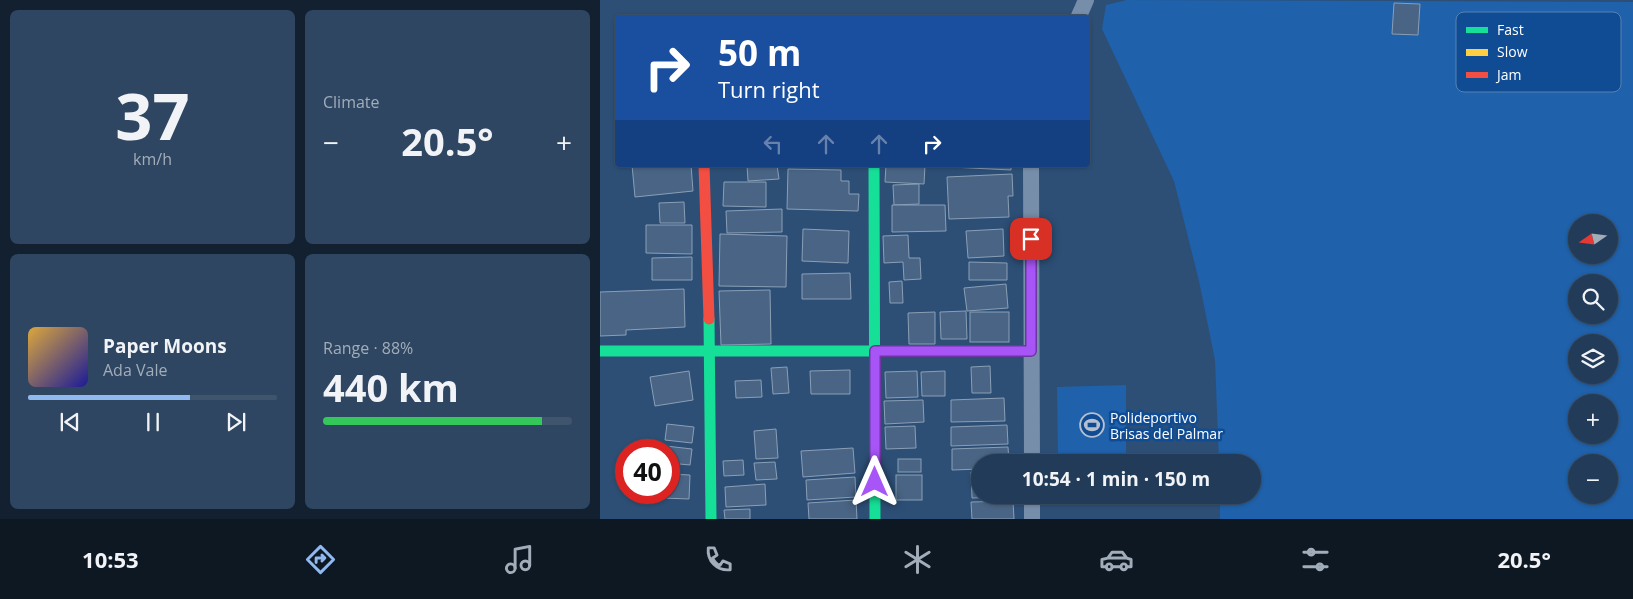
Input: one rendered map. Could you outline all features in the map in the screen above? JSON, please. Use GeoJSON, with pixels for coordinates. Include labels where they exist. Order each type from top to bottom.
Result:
{"type":"FeatureCollection","features":[{"type":"Feature","properties":{"kind":"street"},"geometry":{"type":"LineString","coordinates":[[1079,15],[1086,0]]}},
{"type":"Feature","properties":{"kind":"street"},"geometry":{"type":"LineString","coordinates":[[704,167],[710,351],[711,519]]}},
{"type":"Feature","properties":{"kind":"street"},"geometry":{"type":"LineString","coordinates":[[874,167],[875,519]]}},
{"type":"Feature","properties":{"kind":"street"},"geometry":{"type":"LineString","coordinates":[[1030,167],[1032,454]]}},
{"type":"Feature","properties":{"kind":"street"},"geometry":{"type":"LineString","coordinates":[[600,351],[1031,351]]}},
{"type":"Feature","properties":{"kind":"street"},"geometry":{"type":"LineString","coordinates":[[1032,504],[1032,519]]}},
{"type":"Feature","properties":{"kind":"shaded area"},"geometry":{"type":"Polygon","coordinates":[[[1127,0],[1633,2],[1633,519],[1220,519],[1220,504],[1261,504],[1261,454],[1219,454],[1215,360],[1199,281],[1174,181],[1102,29],[1106,5],[1127,0]]]}},
{"type":"Feature","properties":{"kind":"shaded area","name":"Polideportivo Brisas del Palmar"},"geometry":{"type":"Polygon","coordinates":[[[1126,385],[1126,454],[1058,454],[1057,387],[1126,385]]]}},
{"type":"Feature","properties":{"kind":"building"},"geometry":{"type":"Polygon","coordinates":[[[1394,3],[1420,4],[1418,35],[1392,34],[1394,3]]]}},
{"type":"Feature","properties":{"kind":"building"},"geometry":{"type":"Polygon","coordinates":[[[632,167],[691,167],[693,191],[635,197],[632,167]]]}},
{"type":"Feature","properties":{"kind":"building"},"geometry":{"type":"Polygon","coordinates":[[[747,167],[777,167],[779,179],[748,181],[747,167]]]}},
{"type":"Feature","properties":{"kind":"building"},"geometry":{"type":"Polygon","coordinates":[[[886,167],[925,167],[924,184],[885,182],[886,167]]]}},
{"type":"Feature","properties":{"kind":"building"},"geometry":{"type":"Polygon","coordinates":[[[951,167],[1011,167],[1011,170],[951,167]]]}},
{"type":"Feature","properties":{"kind":"building"},"geometry":{"type":"Polygon","coordinates":[[[788,169],[841,170],[841,181],[849,181],[849,194],[859,194],[858,211],[787,209],[788,169]]]}},
{"type":"Feature","properties":{"kind":"building"},"geometry":{"type":"Polygon","coordinates":[[[1012,174],[1013,196],[1008,196],[1009,217],[949,219],[947,177],[1012,174]]]}},
{"type":"Feature","properties":{"kind":"building"},"geometry":{"type":"Polygon","coordinates":[[[724,182],[766,182],[766,207],[723,206],[724,182]]]}},
{"type":"Feature","properties":{"kind":"building"},"geometry":{"type":"Polygon","coordinates":[[[919,184],[919,204],[894,205],[893,185],[919,184]]]}},
{"type":"Feature","properties":{"kind":"building"},"geometry":{"type":"Polygon","coordinates":[[[684,202],[685,223],[660,223],[659,203],[684,202]]]}},
{"type":"Feature","properties":{"kind":"building"},"geometry":{"type":"Polygon","coordinates":[[[892,205],[945,205],[946,231],[892,232],[892,205]]]}},
{"type":"Feature","properties":{"kind":"building"},"geometry":{"type":"Polygon","coordinates":[[[782,209],[782,232],[727,233],[726,211],[782,209]]]}},
{"type":"Feature","properties":{"kind":"building"},"geometry":{"type":"Polygon","coordinates":[[[646,225],[692,225],[692,254],[646,253],[646,225]]]}},
{"type":"Feature","properties":{"kind":"building"},"geometry":{"type":"Polygon","coordinates":[[[803,229],[849,231],[848,263],[802,261],[803,229]]]}},
{"type":"Feature","properties":{"kind":"building"},"geometry":{"type":"Polygon","coordinates":[[[1003,229],[1004,256],[968,258],[966,231],[1003,229]]]}},
{"type":"Feature","properties":{"kind":"building"},"geometry":{"type":"Polygon","coordinates":[[[720,234],[787,236],[786,287],[719,286],[720,234]]]}},
{"type":"Feature","properties":{"kind":"building"},"geometry":{"type":"Polygon","coordinates":[[[908,235],[909,258],[920,258],[921,279],[904,280],[903,262],[884,263],[883,236],[908,235]]]}},
{"type":"Feature","properties":{"kind":"building"},"geometry":{"type":"Polygon","coordinates":[[[692,257],[692,280],[652,280],[652,258],[692,257]]]}},
{"type":"Feature","properties":{"kind":"building"},"geometry":{"type":"Polygon","coordinates":[[[969,262],[1007,263],[1007,280],[969,280],[969,262]]]}},
{"type":"Feature","properties":{"kind":"building"},"geometry":{"type":"Polygon","coordinates":[[[850,273],[851,299],[802,299],[802,274],[850,273]]]}},
{"type":"Feature","properties":{"kind":"building"},"geometry":{"type":"Polygon","coordinates":[[[902,281],[903,303],[890,303],[889,282],[902,281]]]}},
{"type":"Feature","properties":{"kind":"building"},"geometry":{"type":"Polygon","coordinates":[[[1006,284],[1008,308],[967,311],[964,288],[1006,284]]]}},
{"type":"Feature","properties":{"kind":"building"},"geometry":{"type":"Polygon","coordinates":[[[684,289],[685,327],[626,330],[626,335],[600,336],[600,292],[684,289]]]}},
{"type":"Feature","properties":{"kind":"building"},"geometry":{"type":"Polygon","coordinates":[[[770,290],[771,344],[721,345],[719,291],[770,290]]]}},
{"type":"Feature","properties":{"kind":"building"},"geometry":{"type":"Polygon","coordinates":[[[966,311],[967,339],[941,339],[940,312],[966,311]]]}},
{"type":"Feature","properties":{"kind":"building"},"geometry":{"type":"Polygon","coordinates":[[[935,312],[935,344],[909,344],[908,313],[935,312]]]}},
{"type":"Feature","properties":{"kind":"building"},"geometry":{"type":"Polygon","coordinates":[[[970,312],[1009,312],[1009,342],[970,342],[970,312]]]}},
{"type":"Feature","properties":{"kind":"building"},"geometry":{"type":"Polygon","coordinates":[[[990,366],[991,393],[972,393],[971,367],[990,366]]]}},
{"type":"Feature","properties":{"kind":"building"},"geometry":{"type":"Polygon","coordinates":[[[787,367],[789,393],[773,394],[771,368],[787,367]]]}},
{"type":"Feature","properties":{"kind":"building"},"geometry":{"type":"Polygon","coordinates":[[[850,370],[850,394],[811,394],[810,371],[850,370]]]}},
{"type":"Feature","properties":{"kind":"building"},"geometry":{"type":"Polygon","coordinates":[[[689,371],[693,400],[655,406],[650,377],[689,371]]]}},
{"type":"Feature","properties":{"kind":"building"},"geometry":{"type":"Polygon","coordinates":[[[917,371],[918,397],[886,398],[885,372],[917,371]]]}},
{"type":"Feature","properties":{"kind":"building"},"geometry":{"type":"Polygon","coordinates":[[[945,371],[945,396],[922,396],[921,372],[945,371]]]}},
{"type":"Feature","properties":{"kind":"building"},"geometry":{"type":"Polygon","coordinates":[[[761,380],[762,397],[736,398],[735,381],[761,380]]]}},
{"type":"Feature","properties":{"kind":"building"},"geometry":{"type":"Polygon","coordinates":[[[1004,398],[1005,421],[951,422],[951,400],[1004,398]]]}},
{"type":"Feature","properties":{"kind":"building"},"geometry":{"type":"Polygon","coordinates":[[[923,400],[924,422],[885,424],[884,401],[923,400]]]}},
{"type":"Feature","properties":{"kind":"building"},"geometry":{"type":"Polygon","coordinates":[[[667,424],[694,427],[692,443],[680,442],[680,439],[665,439],[667,424]]]}},
{"type":"Feature","properties":{"kind":"building"},"geometry":{"type":"Polygon","coordinates":[[[1007,425],[1008,444],[951,446],[951,427],[1007,425]]]}},
{"type":"Feature","properties":{"kind":"building"},"geometry":{"type":"Polygon","coordinates":[[[915,426],[916,448],[886,449],[885,427],[915,426]]]}},
{"type":"Feature","properties":{"kind":"building"},"geometry":{"type":"Polygon","coordinates":[[[776,429],[778,458],[756,459],[754,431],[776,429]]]}},
{"type":"Feature","properties":{"kind":"building"},"geometry":{"type":"Polygon","coordinates":[[[1008,447],[1008,454],[971,454],[971,469],[952,470],[952,449],[1008,447]]]}},
{"type":"Feature","properties":{"kind":"building"},"geometry":{"type":"Polygon","coordinates":[[[680,448],[692,449],[690,465],[680,464],[680,448]]]}},
{"type":"Feature","properties":{"kind":"building"},"geometry":{"type":"Polygon","coordinates":[[[853,448],[855,473],[803,477],[801,451],[853,448]]]}},
{"type":"Feature","properties":{"kind":"building"},"geometry":{"type":"Polygon","coordinates":[[[898,459],[921,459],[921,472],[898,472],[898,459]]]}},
{"type":"Feature","properties":{"kind":"building"},"geometry":{"type":"Polygon","coordinates":[[[743,460],[744,475],[724,476],[723,461],[743,460]]]}},
{"type":"Feature","properties":{"kind":"building"},"geometry":{"type":"Polygon","coordinates":[[[775,462],[777,479],[756,480],[754,463],[775,462]]]}},
{"type":"Feature","properties":{"kind":"building"},"geometry":{"type":"Polygon","coordinates":[[[680,475],[690,475],[689,499],[680,499],[680,475]]]}},
{"type":"Feature","properties":{"kind":"building"},"geometry":{"type":"Polygon","coordinates":[[[896,475],[922,475],[922,500],[896,500],[896,475]]]}},
{"type":"Feature","properties":{"kind":"building"},"geometry":{"type":"Polygon","coordinates":[[[855,477],[856,497],[807,500],[806,480],[855,477]]]}},
{"type":"Feature","properties":{"kind":"building"},"geometry":{"type":"Polygon","coordinates":[[[765,484],[766,505],[726,507],[725,487],[765,484]]]}},
{"type":"Feature","properties":{"kind":"building"},"geometry":{"type":"Polygon","coordinates":[[[856,500],[857,519],[809,519],[808,503],[856,500]]]}},
{"type":"Feature","properties":{"kind":"building"},"geometry":{"type":"Polygon","coordinates":[[[971,504],[1013,504],[1014,519],[972,519],[971,504]]]}},
{"type":"Feature","properties":{"kind":"building"},"geometry":{"type":"Polygon","coordinates":[[[750,509],[750,519],[725,519],[724,510],[750,509]]]}},
{"type":"Feature","properties":{"kind":"traffic: fast"},"geometry":{"type":"LineString","coordinates":[[874,167],[875,519]]}},
{"type":"Feature","properties":{"kind":"traffic: fast"},"geometry":{"type":"LineString","coordinates":[[709,319],[711,519]]}},
{"type":"Feature","properties":{"kind":"traffic: fast"},"geometry":{"type":"LineString","coordinates":[[600,351],[950,351]]}},
{"type":"Feature","properties":{"kind":"traffic: slow"},"geometry":{"type":"LineString","coordinates":[[950,351],[1031,351]]}},
{"type":"Feature","properties":{"kind":"traffic: jam"},"geometry":{"type":"LineString","coordinates":[[704,167],[709,319]]}},
{"type":"Feature","properties":{"kind":"place","name":"Polideportivo Brisas del Palmar"},"geometry":{"type":"Point","coordinates":[1092,425]}},
{"type":"Feature","properties":{"kind":"route"},"geometry":{"type":"LineString","coordinates":[[875,482],[875,351],[1031,351],[1031,239]]}}]}
